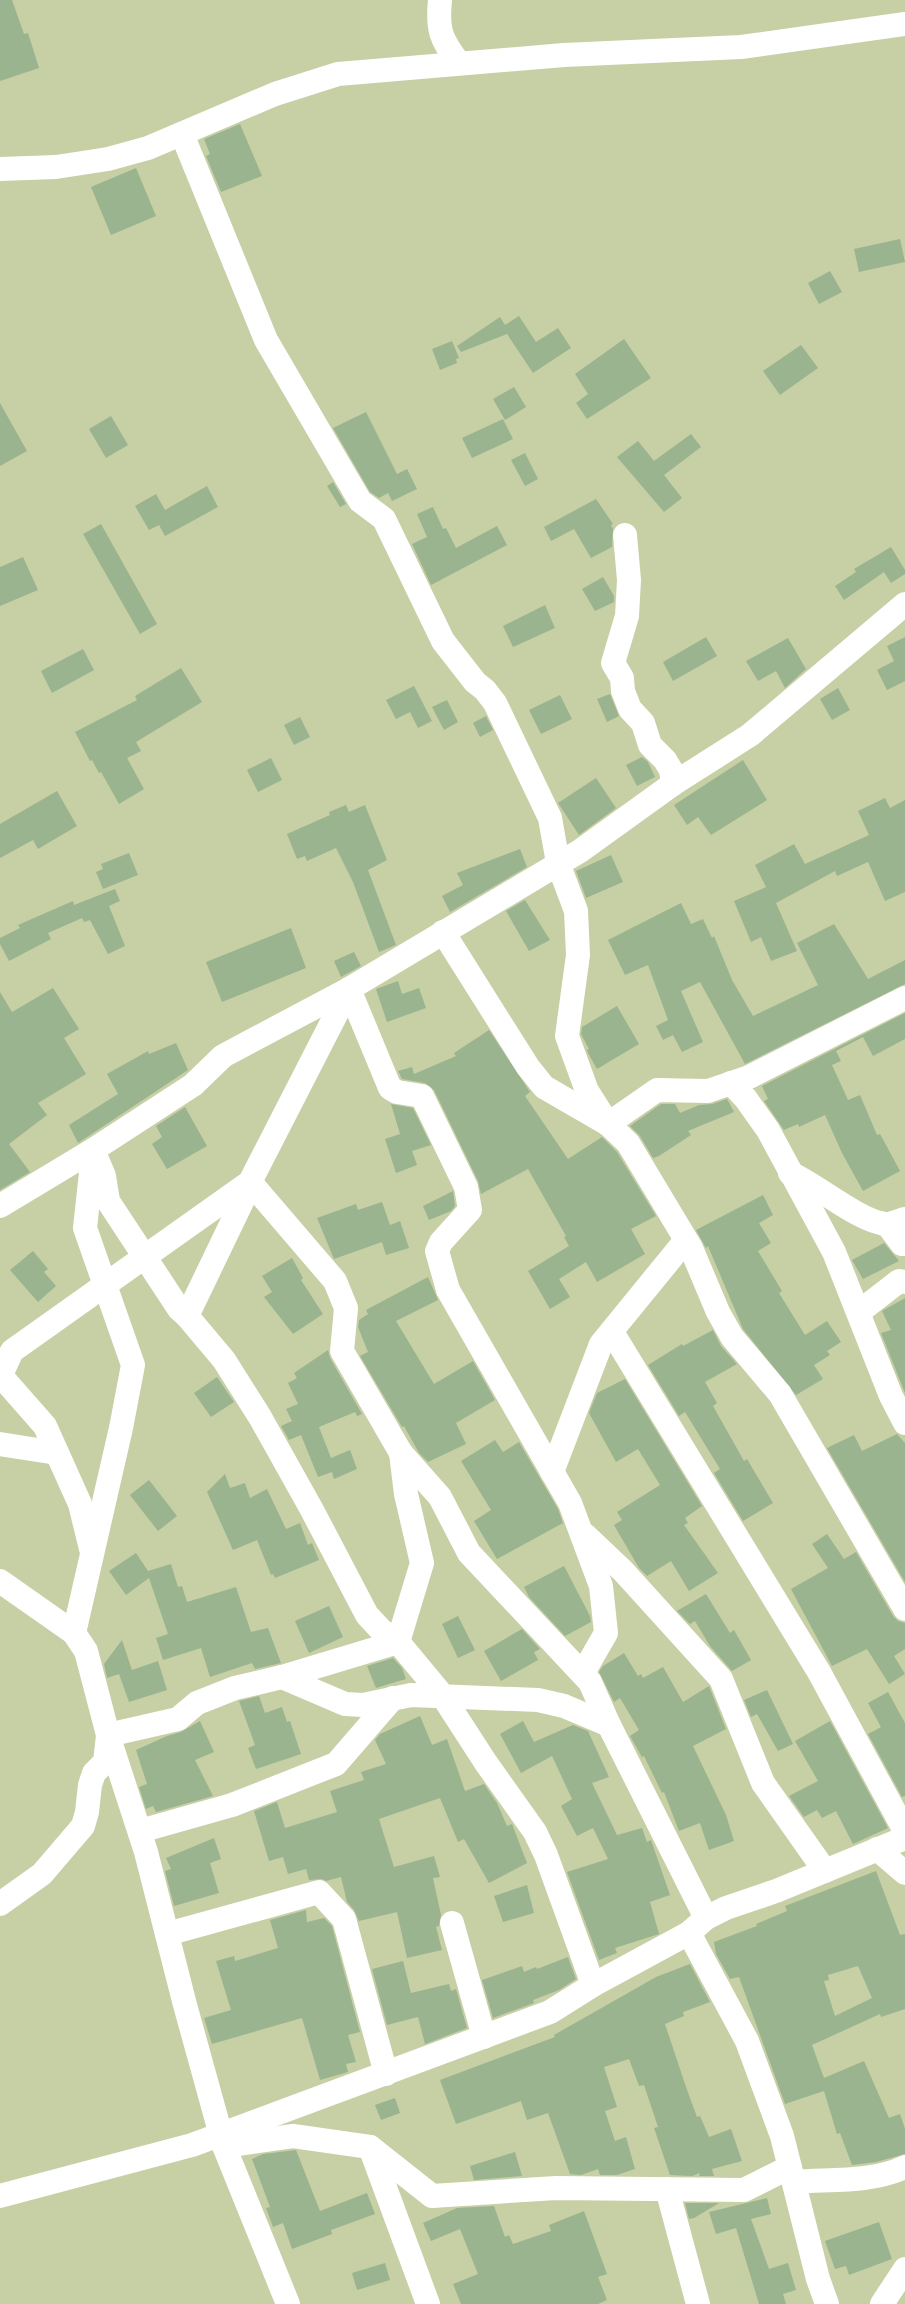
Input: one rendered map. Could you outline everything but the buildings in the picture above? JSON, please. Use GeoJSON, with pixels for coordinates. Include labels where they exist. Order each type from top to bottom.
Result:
{"type":"FeatureCollection","features":[{"type":"Feature","properties":{"kind":"street"},"geometry":{"type":"LineString","coordinates":[[440,0],[442,42],[459,63]]}},
{"type":"Feature","properties":{"kind":"street"},"geometry":{"type":"LineString","coordinates":[[0,169],[56,167],[108,159],[148,148],[275,94],[338,74],[564,55],[742,47],[905,24]]}},
{"type":"Feature","properties":{"kind":"street"},"geometry":{"type":"LineString","coordinates":[[182,134],[266,340],[360,501],[384,519],[444,641],[475,682],[485,690],[495,703],[550,818],[558,864],[576,911],[578,955],[567,1036],[588,1091],[608,1124]]}},
{"type":"Feature","properties":{"kind":"street"},"geometry":{"type":"LineString","coordinates":[[626,535],[630,580],[627,616],[613,663],[622,678],[623,690],[630,709],[643,722],[650,745],[671,770],[673,784]]}},
{"type":"Feature","properties":{"kind":"street"},"geometry":{"type":"LineString","coordinates":[[0,1206],[93,1150],[193,1085],[223,1056],[349,989],[580,851],[673,784],[750,735],[905,604]]}},
{"type":"Feature","properties":{"kind":"street"},"geometry":{"type":"LineString","coordinates":[[443,932],[528,1067],[544,1087],[608,1124],[628,1143],[690,1248],[705,1278],[718,1312],[732,1337],[780,1394],[905,1609]]}},
{"type":"Feature","properties":{"kind":"street"},"geometry":{"type":"LineString","coordinates":[[92,1555],[80,1504],[45,1426],[0,1377],[12,1351],[250,1182],[349,989]]}},
{"type":"Feature","properties":{"kind":"street"},"geometry":{"type":"LineString","coordinates":[[349,989],[390,1088],[397,1092],[422,1096],[466,1187],[470,1210],[440,1242],[437,1251],[448,1290],[570,1503],[601,1586],[606,1633],[582,1672]]}},
{"type":"Feature","properties":{"kind":"street"},"geometry":{"type":"LineString","coordinates":[[608,1124],[657,1090],[708,1091],[749,1077],[905,998]]}},
{"type":"Feature","properties":{"kind":"street"},"geometry":{"type":"LineString","coordinates":[[731,1083],[746,1099],[768,1130],[834,1252],[891,1396],[905,1423]]}},
{"type":"Feature","properties":{"kind":"street"},"geometry":{"type":"LineString","coordinates":[[93,1150],[104,1176],[108,1201],[146,1256],[179,1309],[224,1360],[260,1417],[312,1510],[367,1615],[380,1630],[398,1642],[442,1695],[534,1832],[546,1855],[593,1985]]}},
{"type":"Feature","properties":{"kind":"street"},"geometry":{"type":"LineString","coordinates":[[74,1633],[121,1428],[133,1365],[85,1228],[93,1150]]}},
{"type":"Feature","properties":{"kind":"street"},"geometry":{"type":"LineString","coordinates":[[790,1173],[808,1181],[855,1212],[896,1221],[904,1248]]}},
{"type":"Feature","properties":{"kind":"street"},"geometry":{"type":"LineString","coordinates":[[187,1316],[251,1183],[335,1281],[346,1308],[342,1351],[401,1453],[440,1497],[468,1553],[590,1682],[747,2041],[782,2136],[818,2279],[827,2304]]}},
{"type":"Feature","properties":{"kind":"street"},"geometry":{"type":"LineString","coordinates":[[552,1472],[601,1344],[685,1241]]}},
{"type":"Feature","properties":{"kind":"street"},"geometry":{"type":"LineString","coordinates":[[859,1312],[899,1282],[905,1282]]}},
{"type":"Feature","properties":{"kind":"street"},"geometry":{"type":"LineString","coordinates":[[612,1332],[819,1672],[905,1831]]}},
{"type":"Feature","properties":{"kind":"street"},"geometry":{"type":"LineString","coordinates":[[0,1444],[57,1453]]}},
{"type":"Feature","properties":{"kind":"street"},"geometry":{"type":"LineString","coordinates":[[398,1642],[422,1563],[406,1494],[401,1453]]}},
{"type":"Feature","properties":{"kind":"street"},"geometry":{"type":"LineString","coordinates":[[581,1531],[623,1571],[721,1679],[763,1783],[825,1871]]}},
{"type":"Feature","properties":{"kind":"street"},"geometry":{"type":"LineString","coordinates":[[0,1581],[74,1633],[86,1651],[108,1735],[140,1831],[222,2140],[288,2304]]}},
{"type":"Feature","properties":{"kind":"street"},"geometry":{"type":"LineString","coordinates":[[108,1735],[178,1719],[204,1700],[235,1688],[282,1677],[398,1642]]}},
{"type":"Feature","properties":{"kind":"street"},"geometry":{"type":"LineString","coordinates":[[282,1677],[345,1704],[363,1705],[393,1698],[442,1695],[538,1700],[564,1706],[609,1725]]}},
{"type":"Feature","properties":{"kind":"street"},"geometry":{"type":"LineString","coordinates":[[140,1831],[232,1805],[336,1764],[393,1698]]}},
{"type":"Feature","properties":{"kind":"street"},"geometry":{"type":"LineString","coordinates":[[0,1904],[42,1874],[83,1826],[87,1812],[90,1785],[94,1774],[105,1762],[108,1735]]}},
{"type":"Feature","properties":{"kind":"street"},"geometry":{"type":"LineString","coordinates":[[222,2140],[386,2074],[550,2012],[726,1908],[776,1892],[905,1838]]}},
{"type":"Feature","properties":{"kind":"street"},"geometry":{"type":"LineString","coordinates":[[877,1850],[905,1873]]}},
{"type":"Feature","properties":{"kind":"street"},"geometry":{"type":"LineString","coordinates":[[167,1934],[318,1892],[344,1918],[386,2074]]}},
{"type":"Feature","properties":{"kind":"street"},"geometry":{"type":"LineString","coordinates":[[452,1923],[484,2037]]}},
{"type":"Feature","properties":{"kind":"street"},"geometry":{"type":"LineString","coordinates":[[0,2196],[192,2145],[222,2140],[293,2136],[370,2147],[432,2196],[556,2188],[744,2190],[792,2175],[870,2178],[890,2174],[905,2167]]}},
{"type":"Feature","properties":{"kind":"street"},"geometry":{"type":"LineString","coordinates":[[370,2147],[428,2304]]}},
{"type":"Feature","properties":{"kind":"street"},"geometry":{"type":"LineString","coordinates":[[667,2189],[698,2304]]}},
{"type":"Feature","properties":{"kind":"street"},"geometry":{"type":"LineString","coordinates":[[882,2304],[905,2269]]}}]}
